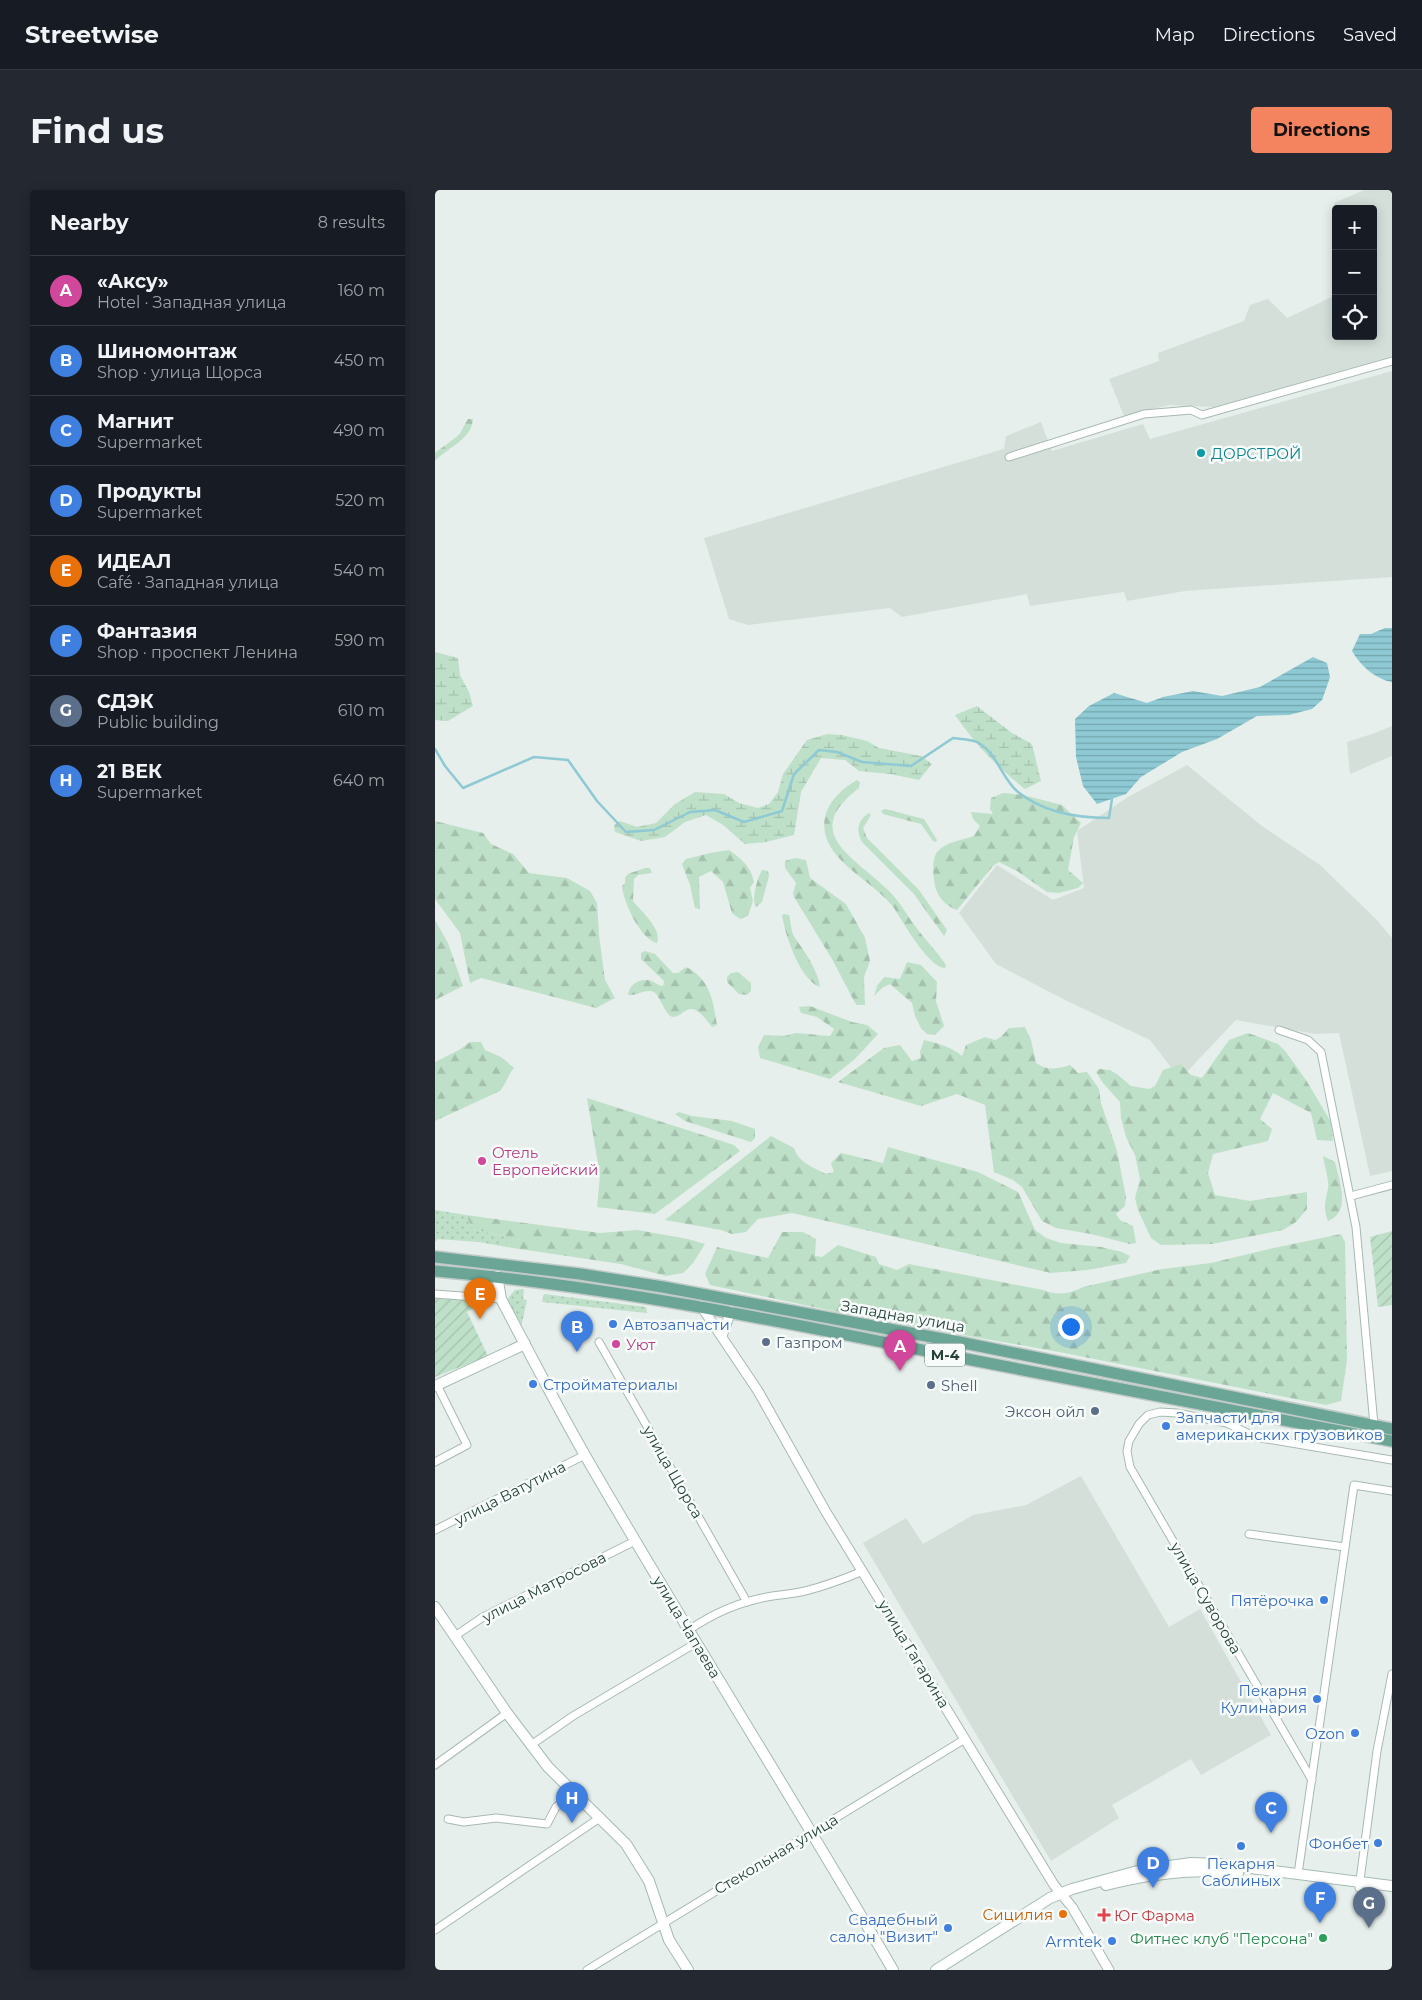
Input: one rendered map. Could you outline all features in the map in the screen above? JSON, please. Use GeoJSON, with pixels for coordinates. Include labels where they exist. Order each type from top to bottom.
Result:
{"type":"FeatureCollection","features":[{"type":"Feature","properties":{"kind":"main road","name":"Западная улица"},"geometry":{"type":"LineString","coordinates":[[435,1257],[580,1274],[681,1291],[959,1342],[1392,1429]]}},
{"type":"Feature","properties":{"kind":"main road","name":"Западная улица"},"geometry":{"type":"LineString","coordinates":[[435,1271],[497,1276],[731,1311],[1125,1391],[1392,1441]]}},
{"type":"Feature","properties":{"kind":"main road","name":"улица Чапаева"},"geometry":{"type":"LineString","coordinates":[[497,1276],[501,1298],[585,1455],[696,1643],[813,1832],[893,1970]]}},
{"type":"Feature","properties":{"kind":"main road"},"geometry":{"type":"LineString","coordinates":[[436,1386],[525,1344]]}},
{"type":"Feature","properties":{"kind":"main road"},"geometry":{"type":"LineString","coordinates":[[435,1607],[507,1713],[548,1767],[626,1844],[649,1881],[669,1940],[688,1970]]}},
{"type":"Feature","properties":{"kind":"main road"},"geometry":{"type":"LineString","coordinates":[[936,1970],[1063,1896],[1098,1881],[1141,1870],[1191,1864],[1219,1864],[1298,1874],[1392,1892]]}},
{"type":"Feature","properties":{"kind":"main road"},"geometry":{"type":"LineString","coordinates":[[947,1970],[1063,1896],[1131,1879],[1195,1871],[1359,1885],[1392,1886]]}},
{"type":"Feature","properties":{"kind":"street"},"geometry":{"type":"LineString","coordinates":[[1009,457],[1145,414],[1191,410],[1203,415],[1392,361]]}},
{"type":"Feature","properties":{"kind":"street"},"geometry":{"type":"LineString","coordinates":[[1279,1030],[1308,1040],[1321,1052],[1356,1227],[1374,1425]]}},
{"type":"Feature","properties":{"kind":"street"},"geometry":{"type":"LineString","coordinates":[[1351,1196],[1392,1185]]}},
{"type":"Feature","properties":{"kind":"street"},"geometry":{"type":"LineString","coordinates":[[435,1294],[501,1298]]}},
{"type":"Feature","properties":{"kind":"street","name":"улица Гагарина"},"geometry":{"type":"LineString","coordinates":[[701,1306],[758,1391],[863,1572],[965,1739],[1063,1896],[1072,1907],[1109,1970]]}},
{"type":"Feature","properties":{"kind":"street"},"geometry":{"type":"LineString","coordinates":[[722,1336],[731,1311]]}},
{"type":"Feature","properties":{"kind":"street","name":"улица Щорса"},"geometry":{"type":"LineString","coordinates":[[599,1342],[747,1602]]}},
{"type":"Feature","properties":{"kind":"street"},"geometry":{"type":"LineString","coordinates":[[435,1462],[467,1445],[436,1386]]}},
{"type":"Feature","properties":{"kind":"street","name":"улица Суворова"},"geometry":{"type":"LineString","coordinates":[[1312,1780],[1130,1467],[1127,1451],[1129,1441],[1139,1424],[1148,1415],[1160,1412],[1177,1413],[1227,1423],[1255,1437],[1392,1460]]}},
{"type":"Feature","properties":{"kind":"street","name":"улица Ватутина"},"geometry":{"type":"LineString","coordinates":[[435,1530],[585,1455]]}},
{"type":"Feature","properties":{"kind":"street"},"geometry":{"type":"LineString","coordinates":[[1298,1874],[1354,1485],[1392,1491]]}},
{"type":"Feature","properties":{"kind":"street"},"geometry":{"type":"LineString","coordinates":[[1249,1534],[1345,1547]]}},
{"type":"Feature","properties":{"kind":"street","name":"улица Матросова"},"geometry":{"type":"LineString","coordinates":[[455,1636],[483,1617],[635,1541]]}},
{"type":"Feature","properties":{"kind":"street"},"geometry":{"type":"LineString","coordinates":[[689,1630],[702,1621],[747,1602],[766,1597],[804,1592],[863,1572]]}},
{"type":"Feature","properties":{"kind":"street"},"geometry":{"type":"LineString","coordinates":[[531,1745],[573,1716],[696,1643]]}},
{"type":"Feature","properties":{"kind":"street"},"geometry":{"type":"LineString","coordinates":[[1359,1885],[1377,1751],[1392,1674]]}},
{"type":"Feature","properties":{"kind":"street"},"geometry":{"type":"LineString","coordinates":[[435,1764],[507,1713]]}},
{"type":"Feature","properties":{"kind":"street","name":"Стекольная улица"},"geometry":{"type":"LineString","coordinates":[[587,1970],[965,1739]]}},
{"type":"Feature","properties":{"kind":"street"},"geometry":{"type":"LineString","coordinates":[[448,1819],[465,1822],[496,1818],[547,1824],[556,1807],[575,1793]]}},
{"type":"Feature","properties":{"kind":"street"},"geometry":{"type":"LineString","coordinates":[[435,1930],[601,1818]]}},
{"type":"Feature","properties":{"kind":"shaded area"},"geometry":{"type":"Polygon","coordinates":[[[1364,190],[1392,190],[1392,356],[1214,407],[1169,405],[1124,416],[1109,379],[1159,361],[1158,353],[1244,321],[1250,305],[1268,299],[1287,318],[1332,297],[1332,340],[1377,340],[1377,205],[1334,205],[1334,203],[1364,190]]]}},
{"type":"Feature","properties":{"kind":"shaded area"},"geometry":{"type":"Polygon","coordinates":[[[1392,371],[1392,577],[1185,591],[1127,601],[1124,592],[1030,606],[1027,594],[902,617],[890,608],[748,625],[729,619],[704,538],[1004,449],[1006,436],[1041,422],[1052,451],[1143,424],[1150,439],[1392,371]]]}},
{"type":"Feature","properties":{"kind":"shaded area"},"geometry":{"type":"Polygon","coordinates":[[[1392,726],[1392,756],[1350,774],[1347,742],[1392,726]]]}},
{"type":"Feature","properties":{"kind":"shaded area"},"geometry":{"type":"Polygon","coordinates":[[[1187,765],[1262,826],[1320,865],[1376,919],[1392,938],[1392,1171],[1370,1176],[1339,1033],[1315,1034],[1236,1020],[1180,1079],[1150,1040],[1067,1001],[996,964],[959,913],[997,865],[1053,900],[1084,888],[1077,831],[1128,797],[1187,765]]]}},
{"type":"Feature","properties":{"kind":"shaded area"},"geometry":{"type":"Polygon","coordinates":[[[1081,1476],[1169,1627],[1200,1609],[1271,1735],[1201,1775],[1191,1759],[1112,1805],[1119,1818],[1051,1861],[863,1543],[906,1518],[923,1544],[973,1515],[1026,1505],[1081,1476]]]}},
{"type":"Feature","properties":{"kind":"green space"},"geometry":{"type":"Polygon","coordinates":[[[468,419],[473,419],[472,426],[464,438],[435,461],[435,453],[459,435],[468,419]]]}},
{"type":"Feature","properties":{"kind":"green space"},"geometry":{"type":"Polygon","coordinates":[[[435,652],[458,658],[460,675],[469,692],[473,706],[448,721],[435,720],[435,652]]]}},
{"type":"Feature","properties":{"kind":"green space"},"geometry":{"type":"Polygon","coordinates":[[[977,706],[1012,733],[1032,744],[1041,781],[1025,789],[979,746],[955,715],[977,706]]]}},
{"type":"Feature","properties":{"kind":"green space"},"geometry":{"type":"Polygon","coordinates":[[[827,734],[842,735],[867,741],[879,748],[921,756],[932,764],[919,780],[890,774],[859,771],[845,760],[821,758],[801,792],[794,835],[766,842],[745,844],[723,825],[706,815],[685,822],[665,837],[641,841],[615,832],[614,825],[620,821],[637,827],[656,823],[675,804],[695,792],[724,794],[739,803],[758,808],[769,804],[778,792],[783,774],[807,740],[827,734]]]}},
{"type":"Feature","properties":{"kind":"green space"},"geometry":{"type":"Polygon","coordinates":[[[857,780],[860,782],[859,788],[841,804],[833,819],[833,832],[839,844],[850,856],[897,900],[946,965],[945,968],[932,961],[924,953],[885,897],[838,857],[829,845],[825,832],[827,811],[837,795],[857,780]]]}},
{"type":"Feature","properties":{"kind":"green space"},"geometry":{"type":"Polygon","coordinates":[[[1003,793],[1023,795],[1062,805],[1081,823],[1074,837],[1068,870],[1083,883],[1078,888],[1059,893],[1047,892],[1017,871],[999,862],[993,866],[957,910],[954,909],[947,905],[937,893],[933,869],[936,854],[945,845],[974,836],[980,826],[973,819],[971,812],[993,814],[990,809],[991,798],[1003,793]]]}},
{"type":"Feature","properties":{"kind":"green space"},"geometry":{"type":"Polygon","coordinates":[[[885,809],[924,819],[937,840],[936,842],[933,841],[921,824],[883,814],[881,811],[885,809]]]}},
{"type":"Feature","properties":{"kind":"green space"},"geometry":{"type":"Polygon","coordinates":[[[869,813],[871,815],[863,828],[867,838],[919,890],[947,930],[944,936],[914,894],[862,842],[858,830],[862,819],[869,813]]]}},
{"type":"Feature","properties":{"kind":"green space"},"geometry":{"type":"Polygon","coordinates":[[[435,821],[483,833],[491,844],[513,854],[529,873],[567,878],[590,891],[597,903],[605,980],[615,998],[596,1008],[481,978],[470,983],[460,933],[435,899],[435,821]]]}},
{"type":"Feature","properties":{"kind":"green space"},"geometry":{"type":"Polygon","coordinates":[[[729,850],[745,864],[751,872],[754,882],[750,888],[753,901],[748,916],[740,919],[732,913],[723,882],[711,871],[699,877],[700,909],[695,908],[690,885],[682,864],[686,859],[729,850]]]}},
{"type":"Feature","properties":{"kind":"green space"},"geometry":{"type":"Polygon","coordinates":[[[795,858],[806,860],[810,878],[846,904],[865,938],[870,961],[864,977],[865,1005],[857,1005],[855,1003],[832,959],[794,897],[793,893],[796,883],[785,868],[785,861],[795,858]]]}},
{"type":"Feature","properties":{"kind":"green space"},"geometry":{"type":"Polygon","coordinates":[[[650,868],[652,873],[638,875],[634,879],[633,901],[646,915],[657,932],[657,943],[645,935],[639,928],[629,910],[623,893],[622,886],[628,874],[650,868]]]}},
{"type":"Feature","properties":{"kind":"green space"},"geometry":{"type":"Polygon","coordinates":[[[762,870],[768,871],[769,876],[762,902],[756,907],[754,894],[762,870]]]}},
{"type":"Feature","properties":{"kind":"green space"},"geometry":{"type":"Polygon","coordinates":[[[782,915],[789,915],[794,936],[814,968],[820,987],[806,976],[795,956],[784,924],[782,915]]]}},
{"type":"Feature","properties":{"kind":"green space"},"geometry":{"type":"Polygon","coordinates":[[[435,920],[448,943],[463,986],[435,1000],[435,920]]]}},
{"type":"Feature","properties":{"kind":"green space"},"geometry":{"type":"Polygon","coordinates":[[[645,951],[655,954],[673,973],[678,973],[686,967],[700,978],[712,999],[717,1025],[712,1027],[698,1011],[691,1009],[672,1017],[654,992],[645,991],[628,995],[632,986],[641,981],[648,980],[663,986],[664,981],[641,959],[641,953],[645,951]]]}},
{"type":"Feature","properties":{"kind":"green space"},"geometry":{"type":"Polygon","coordinates":[[[907,962],[921,965],[937,982],[936,1001],[944,1026],[935,1035],[927,1034],[921,1028],[915,1016],[912,1003],[890,984],[882,988],[874,996],[877,986],[884,977],[900,979],[907,962]]]}},
{"type":"Feature","properties":{"kind":"green space"},"geometry":{"type":"Polygon","coordinates":[[[738,972],[751,983],[751,991],[747,995],[739,994],[727,982],[727,977],[731,973],[738,972]]]}},
{"type":"Feature","properties":{"kind":"green space"},"geometry":{"type":"Polygon","coordinates":[[[810,1006],[852,1022],[867,1025],[878,1034],[855,1059],[830,1079],[760,1058],[758,1047],[764,1035],[784,1036],[796,1033],[830,1036],[834,1029],[817,1017],[801,1013],[799,1007],[810,1006]]]}},
{"type":"Feature","properties":{"kind":"green space"},"geometry":{"type":"Polygon","coordinates":[[[1025,1027],[1031,1040],[1036,1063],[1053,1068],[1070,1065],[1078,1073],[1087,1072],[1099,1089],[1101,1103],[1117,1151],[1126,1197],[1125,1206],[1116,1214],[1120,1220],[1133,1226],[1136,1243],[1130,1244],[1091,1234],[1056,1228],[1042,1221],[1022,1187],[1013,1180],[994,1172],[985,1105],[957,1094],[921,1106],[838,1082],[884,1048],[900,1045],[912,1061],[921,1058],[920,1052],[924,1040],[949,1048],[962,1056],[966,1045],[985,1037],[995,1040],[1001,1037],[1009,1028],[1025,1027]]]}},
{"type":"Feature","properties":{"kind":"green space"},"geometry":{"type":"Polygon","coordinates":[[[1248,1033],[1278,1044],[1286,1052],[1306,1080],[1331,1122],[1333,1141],[1317,1140],[1311,1113],[1273,1093],[1260,1119],[1272,1129],[1268,1141],[1213,1154],[1208,1173],[1215,1195],[1250,1201],[1307,1192],[1307,1209],[1296,1222],[1283,1230],[1212,1244],[1161,1245],[1151,1238],[1138,1210],[1135,1198],[1140,1179],[1135,1155],[1126,1137],[1121,1118],[1120,1102],[1096,1072],[1099,1069],[1110,1070],[1131,1086],[1149,1089],[1155,1086],[1163,1070],[1181,1064],[1191,1075],[1202,1078],[1229,1040],[1248,1033]]]}},
{"type":"Feature","properties":{"kind":"green space"},"geometry":{"type":"Polygon","coordinates":[[[470,1042],[481,1042],[485,1050],[501,1057],[514,1068],[500,1091],[435,1121],[435,1062],[470,1042]]]}},
{"type":"Feature","properties":{"kind":"green space"},"geometry":{"type":"Polygon","coordinates":[[[587,1098],[734,1145],[740,1151],[655,1214],[597,1207],[600,1176],[587,1098]]]}},
{"type":"Feature","properties":{"kind":"green space"},"geometry":{"type":"Polygon","coordinates":[[[679,1112],[692,1116],[732,1121],[755,1129],[755,1138],[751,1142],[685,1121],[675,1114],[679,1112]]]}},
{"type":"Feature","properties":{"kind":"green space"},"geometry":{"type":"Polygon","coordinates":[[[771,1136],[794,1148],[803,1161],[826,1174],[834,1172],[831,1163],[841,1153],[883,1163],[888,1147],[978,1172],[1018,1192],[1035,1230],[1046,1238],[1061,1243],[1101,1247],[1130,1256],[1126,1263],[1087,1270],[1051,1273],[792,1213],[758,1219],[746,1232],[732,1234],[721,1230],[665,1220],[771,1136]]]}},
{"type":"Feature","properties":{"kind":"green space"},"geometry":{"type":"Polygon","coordinates":[[[1323,1156],[1335,1162],[1342,1195],[1340,1211],[1328,1221],[1325,1205],[1328,1182],[1323,1156]]]}},
{"type":"Feature","properties":{"kind":"green space"},"geometry":{"type":"Polygon","coordinates":[[[435,1210],[466,1215],[473,1229],[507,1237],[507,1247],[479,1242],[438,1239],[435,1242],[435,1210]]]}},
{"type":"Feature","properties":{"kind":"green space"},"geometry":{"type":"Polygon","coordinates":[[[466,1215],[600,1233],[637,1230],[705,1244],[693,1263],[683,1273],[666,1276],[621,1264],[507,1247],[507,1237],[473,1229],[466,1215]]]}},
{"type":"Feature","properties":{"kind":"green space"},"geometry":{"type":"Polygon","coordinates":[[[1392,1231],[1392,1305],[1378,1307],[1370,1237],[1392,1231]]]}},
{"type":"Feature","properties":{"kind":"green space"},"geometry":{"type":"Polygon","coordinates":[[[782,1232],[803,1232],[816,1239],[815,1256],[822,1257],[838,1245],[876,1257],[879,1264],[897,1270],[909,1264],[1059,1294],[1162,1269],[1211,1263],[1341,1234],[1345,1242],[1347,1360],[1341,1401],[1326,1405],[1064,1353],[847,1314],[710,1285],[705,1274],[717,1247],[768,1258],[782,1232]]]}},
{"type":"Feature","properties":{"kind":"green space"},"geometry":{"type":"Polygon","coordinates":[[[524,1289],[523,1299],[527,1300],[521,1328],[510,1307],[508,1298],[515,1290],[524,1289]]]}},
{"type":"Feature","properties":{"kind":"green space"},"geometry":{"type":"Polygon","coordinates":[[[544,1294],[646,1307],[647,1313],[542,1302],[544,1294]]]}},
{"type":"Feature","properties":{"kind":"green space"},"geometry":{"type":"Polygon","coordinates":[[[435,1298],[477,1300],[478,1305],[467,1312],[488,1356],[435,1377],[435,1298]]]}},
{"type":"Feature","properties":{"kind":"water"},"geometry":{"type":"Polygon","coordinates":[[[1385,628],[1392,628],[1392,682],[1380,678],[1369,671],[1352,651],[1360,634],[1371,634],[1385,628]]]}},
{"type":"Feature","properties":{"kind":"water"},"geometry":{"type":"Polygon","coordinates":[[[1313,657],[1327,663],[1330,677],[1322,700],[1312,709],[1289,715],[1257,716],[1217,739],[1182,752],[1141,777],[1126,794],[1097,804],[1083,786],[1076,757],[1075,719],[1089,706],[1114,693],[1147,703],[1163,697],[1193,691],[1222,696],[1260,687],[1313,657]]]}},
{"type":"Feature","properties":{"kind":"waterway"},"geometry":{"type":"LineString","coordinates":[[435,749],[445,766],[463,788],[534,757],[568,760],[597,801],[626,832],[654,830],[690,812],[715,810],[744,822],[782,811],[794,774],[819,750],[837,752],[862,762],[911,766],[953,738],[979,743],[991,754],[1013,787],[1039,805],[1061,813],[1109,818],[1112,799]]}},
{"type":"Feature","properties":{"kind":"place","name":"ДОРСТРОЙ"},"geometry":{"type":"Point","coordinates":[1201,453]}},
{"type":"Feature","properties":{"kind":"place","name":"Отель Европейский"},"geometry":{"type":"Point","coordinates":[482,1161]}},
{"type":"Feature","properties":{"kind":"place","name":"ИДЕАЛ"},"geometry":{"type":"Point","coordinates":[480,1319]}},
{"type":"Feature","properties":{"kind":"place","name":"Автозапчасти"},"geometry":{"type":"Point","coordinates":[613,1324]}},
{"type":"Feature","properties":{"kind":"place","name":"Газпром"},"geometry":{"type":"Point","coordinates":[766,1342]}},
{"type":"Feature","properties":{"kind":"place","name":"Уют"},"geometry":{"type":"Point","coordinates":[616,1344]}},
{"type":"Feature","properties":{"kind":"place","name":"Шиномонтаж"},"geometry":{"type":"Point","coordinates":[577,1352]}},
{"type":"Feature","properties":{"kind":"place","name":"«Аксу»"},"geometry":{"type":"Point","coordinates":[900,1371]}},
{"type":"Feature","properties":{"kind":"place","name":"Стройматериалы"},"geometry":{"type":"Point","coordinates":[533,1384]}},
{"type":"Feature","properties":{"kind":"place","name":"Shell"},"geometry":{"type":"Point","coordinates":[931,1385]}},
{"type":"Feature","properties":{"kind":"place","name":"Эксон ойл"},"geometry":{"type":"Point","coordinates":[1095,1411]}},
{"type":"Feature","properties":{"kind":"place","name":"Запчасти для американских грузовиков"},"geometry":{"type":"Point","coordinates":[1166,1426]}},
{"type":"Feature","properties":{"kind":"place","name":"Пятёрочка"},"geometry":{"type":"Point","coordinates":[1324,1600]}},
{"type":"Feature","properties":{"kind":"place","name":"Пекарня Кулинария"},"geometry":{"type":"Point","coordinates":[1317,1699]}},
{"type":"Feature","properties":{"kind":"place","name":"Ozon"},"geometry":{"type":"Point","coordinates":[1355,1733]}},
{"type":"Feature","properties":{"kind":"place","name":"21 ВЕК"},"geometry":{"type":"Point","coordinates":[572,1823]}},
{"type":"Feature","properties":{"kind":"place","name":"Магнит"},"geometry":{"type":"Point","coordinates":[1271,1833]}},
{"type":"Feature","properties":{"kind":"place","name":"Фонбет"},"geometry":{"type":"Point","coordinates":[1378,1843]}},
{"type":"Feature","properties":{"kind":"place","name":"Пекарня Саблиных"},"geometry":{"type":"Point","coordinates":[1241,1846]}},
{"type":"Feature","properties":{"kind":"place","name":"Продукты"},"geometry":{"type":"Point","coordinates":[1153,1888]}},
{"type":"Feature","properties":{"kind":"place","name":"Сицилия"},"geometry":{"type":"Point","coordinates":[1063,1914]}},
{"type":"Feature","properties":{"kind":"place","name":"Юг Фарма"},"geometry":{"type":"Point","coordinates":[1104,1915]}},
{"type":"Feature","properties":{"kind":"place","name":"Фантазия"},"geometry":{"type":"Point","coordinates":[1320,1923]}},
{"type":"Feature","properties":{"kind":"place","name":"Свадебный салон \"Визит\""},"geometry":{"type":"Point","coordinates":[948,1928]}},
{"type":"Feature","properties":{"kind":"place","name":"СДЭК"},"geometry":{"type":"Point","coordinates":[1369,1928]}},
{"type":"Feature","properties":{"kind":"place","name":"Фитнес клуб \"Персона\""},"geometry":{"type":"Point","coordinates":[1323,1938]}},
{"type":"Feature","properties":{"kind":"place","name":"Armtek"},"geometry":{"type":"Point","coordinates":[1112,1941]}}]}
